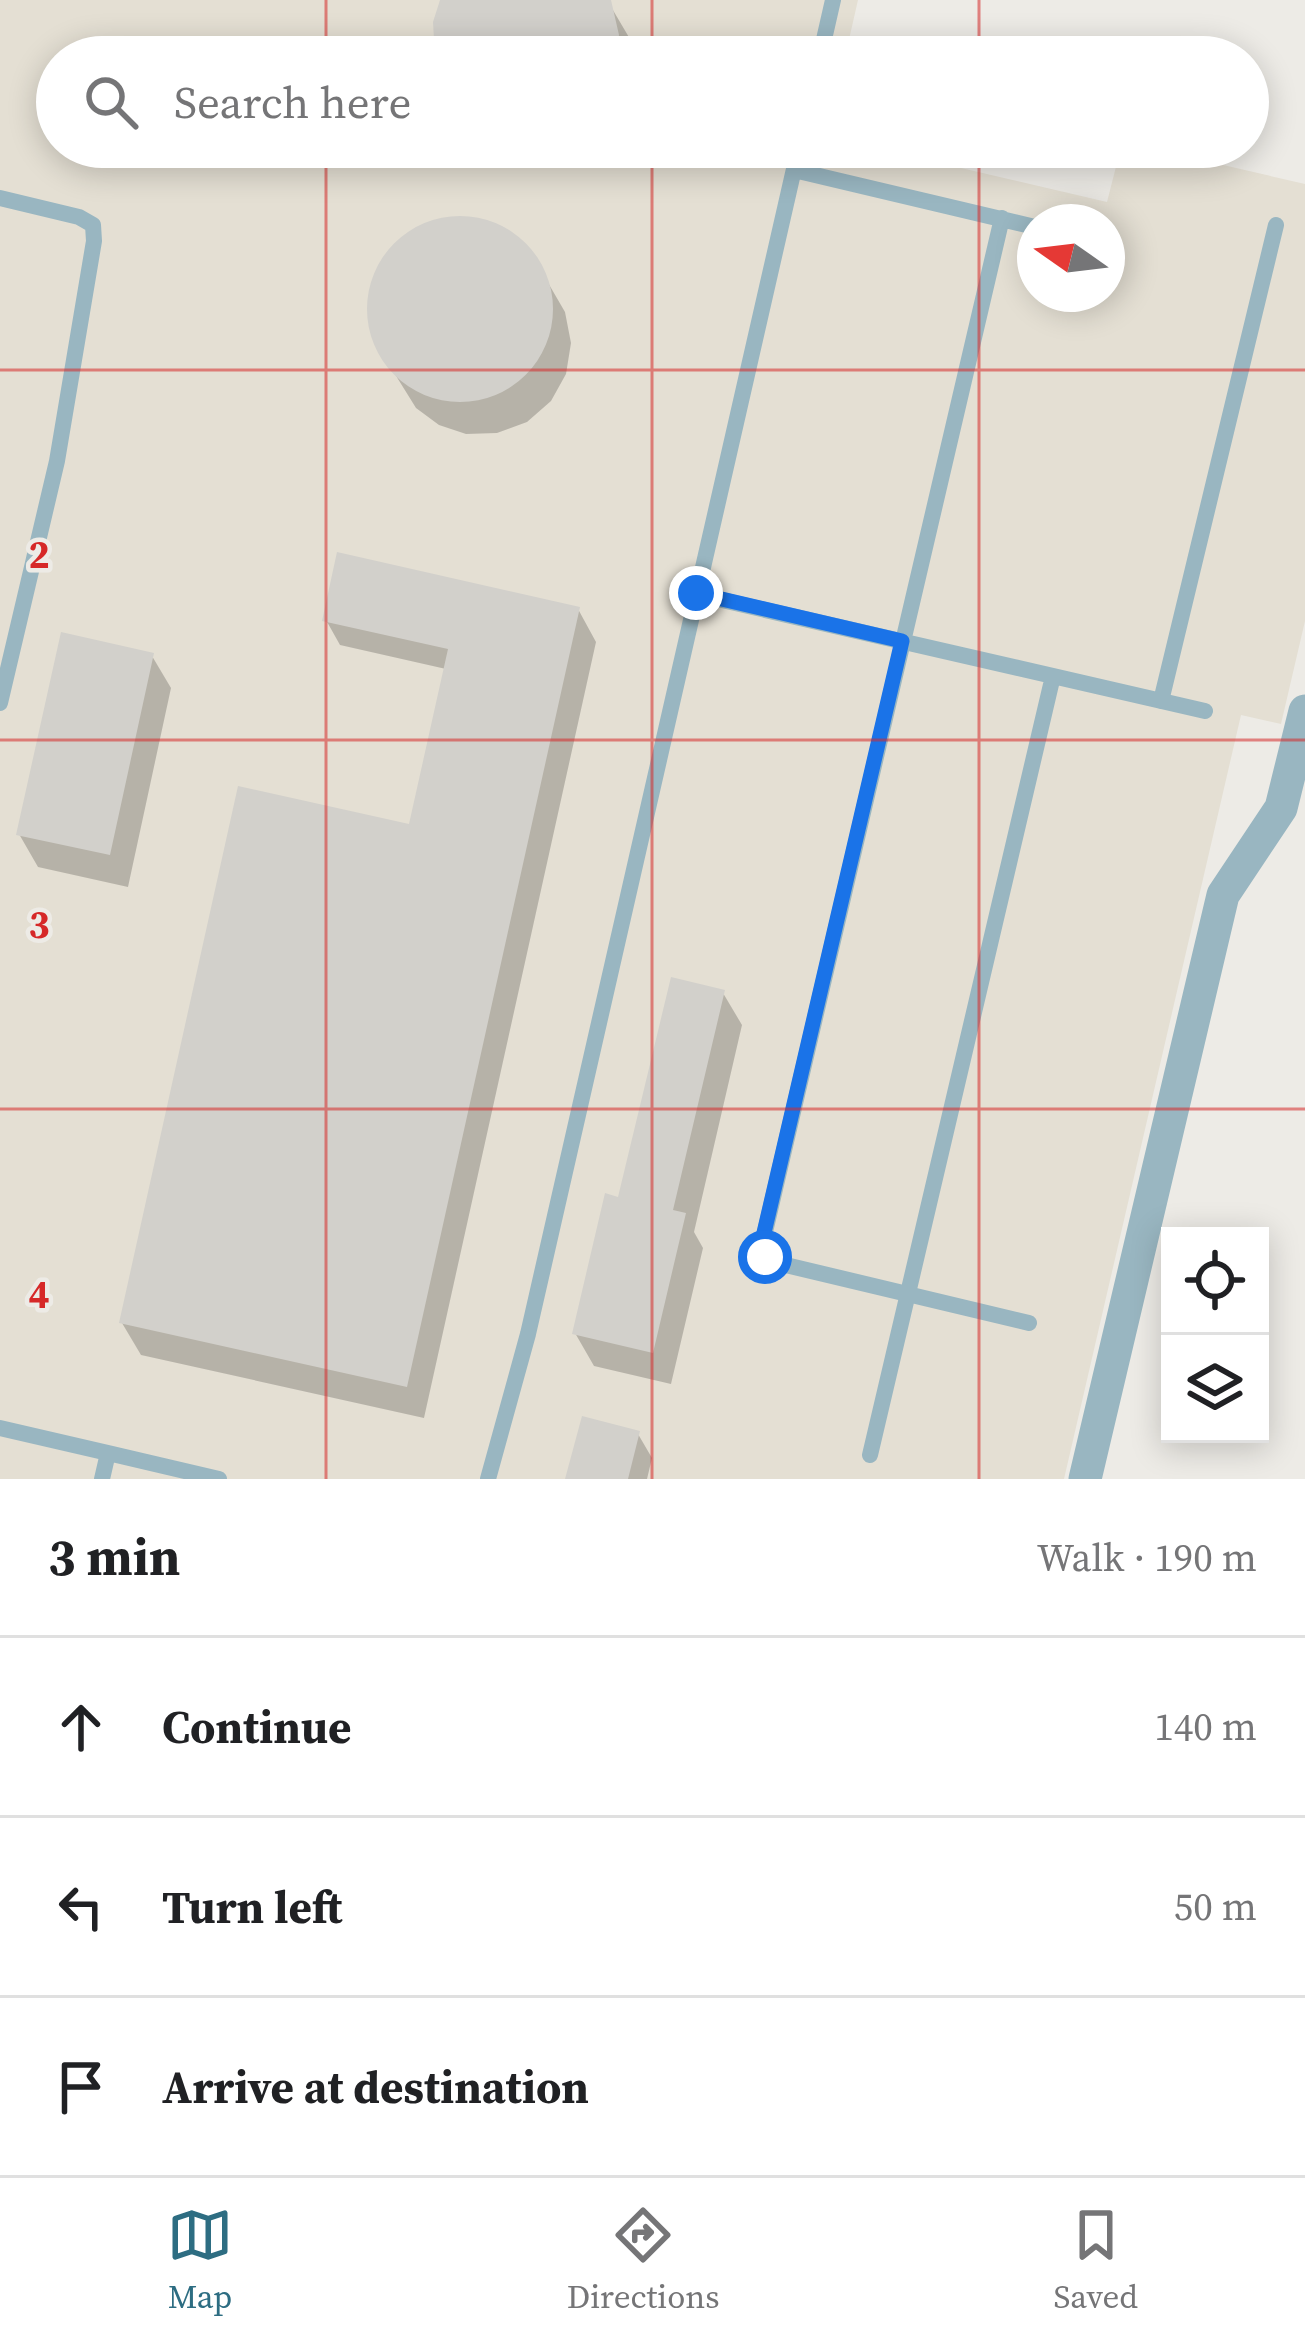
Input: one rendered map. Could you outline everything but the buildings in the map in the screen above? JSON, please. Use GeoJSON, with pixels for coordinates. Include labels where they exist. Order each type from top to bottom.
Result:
{"type":"FeatureCollection","features":[{"type":"Feature","properties":{"kind":"street"},"geometry":{"type":"LineString","coordinates":[[1085,1479],[1219,910],[1232,876],[1281,808],[1305,711]]}},
{"type":"Feature","properties":{"kind":"lane"},"geometry":{"type":"LineString","coordinates":[[825,36],[833,0]]}},
{"type":"Feature","properties":{"kind":"lane"},"geometry":{"type":"LineString","coordinates":[[488,1479],[528,1334],[794,170],[1017,222]]}},
{"type":"Feature","properties":{"kind":"lane"},"geometry":{"type":"LineString","coordinates":[[0,198],[79,217],[93,225],[94,241],[57,461],[0,703]]}},
{"type":"Feature","properties":{"kind":"lane"},"geometry":{"type":"LineString","coordinates":[[1002,218],[761,1249],[769,1261],[1029,1323]]}},
{"type":"Feature","properties":{"kind":"lane"},"geometry":{"type":"LineString","coordinates":[[1161,701],[1276,225]]}},
{"type":"Feature","properties":{"kind":"lane"},"geometry":{"type":"LineString","coordinates":[[696,593],[1205,711]]}},
{"type":"Feature","properties":{"kind":"lane"},"geometry":{"type":"LineString","coordinates":[[870,1455],[1053,676]]}},
{"type":"Feature","properties":{"kind":"lane"},"geometry":{"type":"LineString","coordinates":[[0,1428],[219,1479]]}},
{"type":"Feature","properties":{"kind":"lane"},"geometry":{"type":"LineString","coordinates":[[102,1479],[108,1453]]}},
{"type":"Feature","properties":{"kind":"shaded area"},"geometry":{"type":"Polygon","coordinates":[[[0,0],[858,0],[850,36],[36,36],[36,168],[961,168],[1107,202],[1116,168],[1236,168],[1305,184],[1305,621],[1281,724],[1241,715],[1064,1479],[0,1479],[0,0]]]}},
{"type":"Feature","properties":{"kind":"route"},"geometry":{"type":"LineString","coordinates":[[696,593],[902,641],[763,1237],[765,1257]]}}]}
